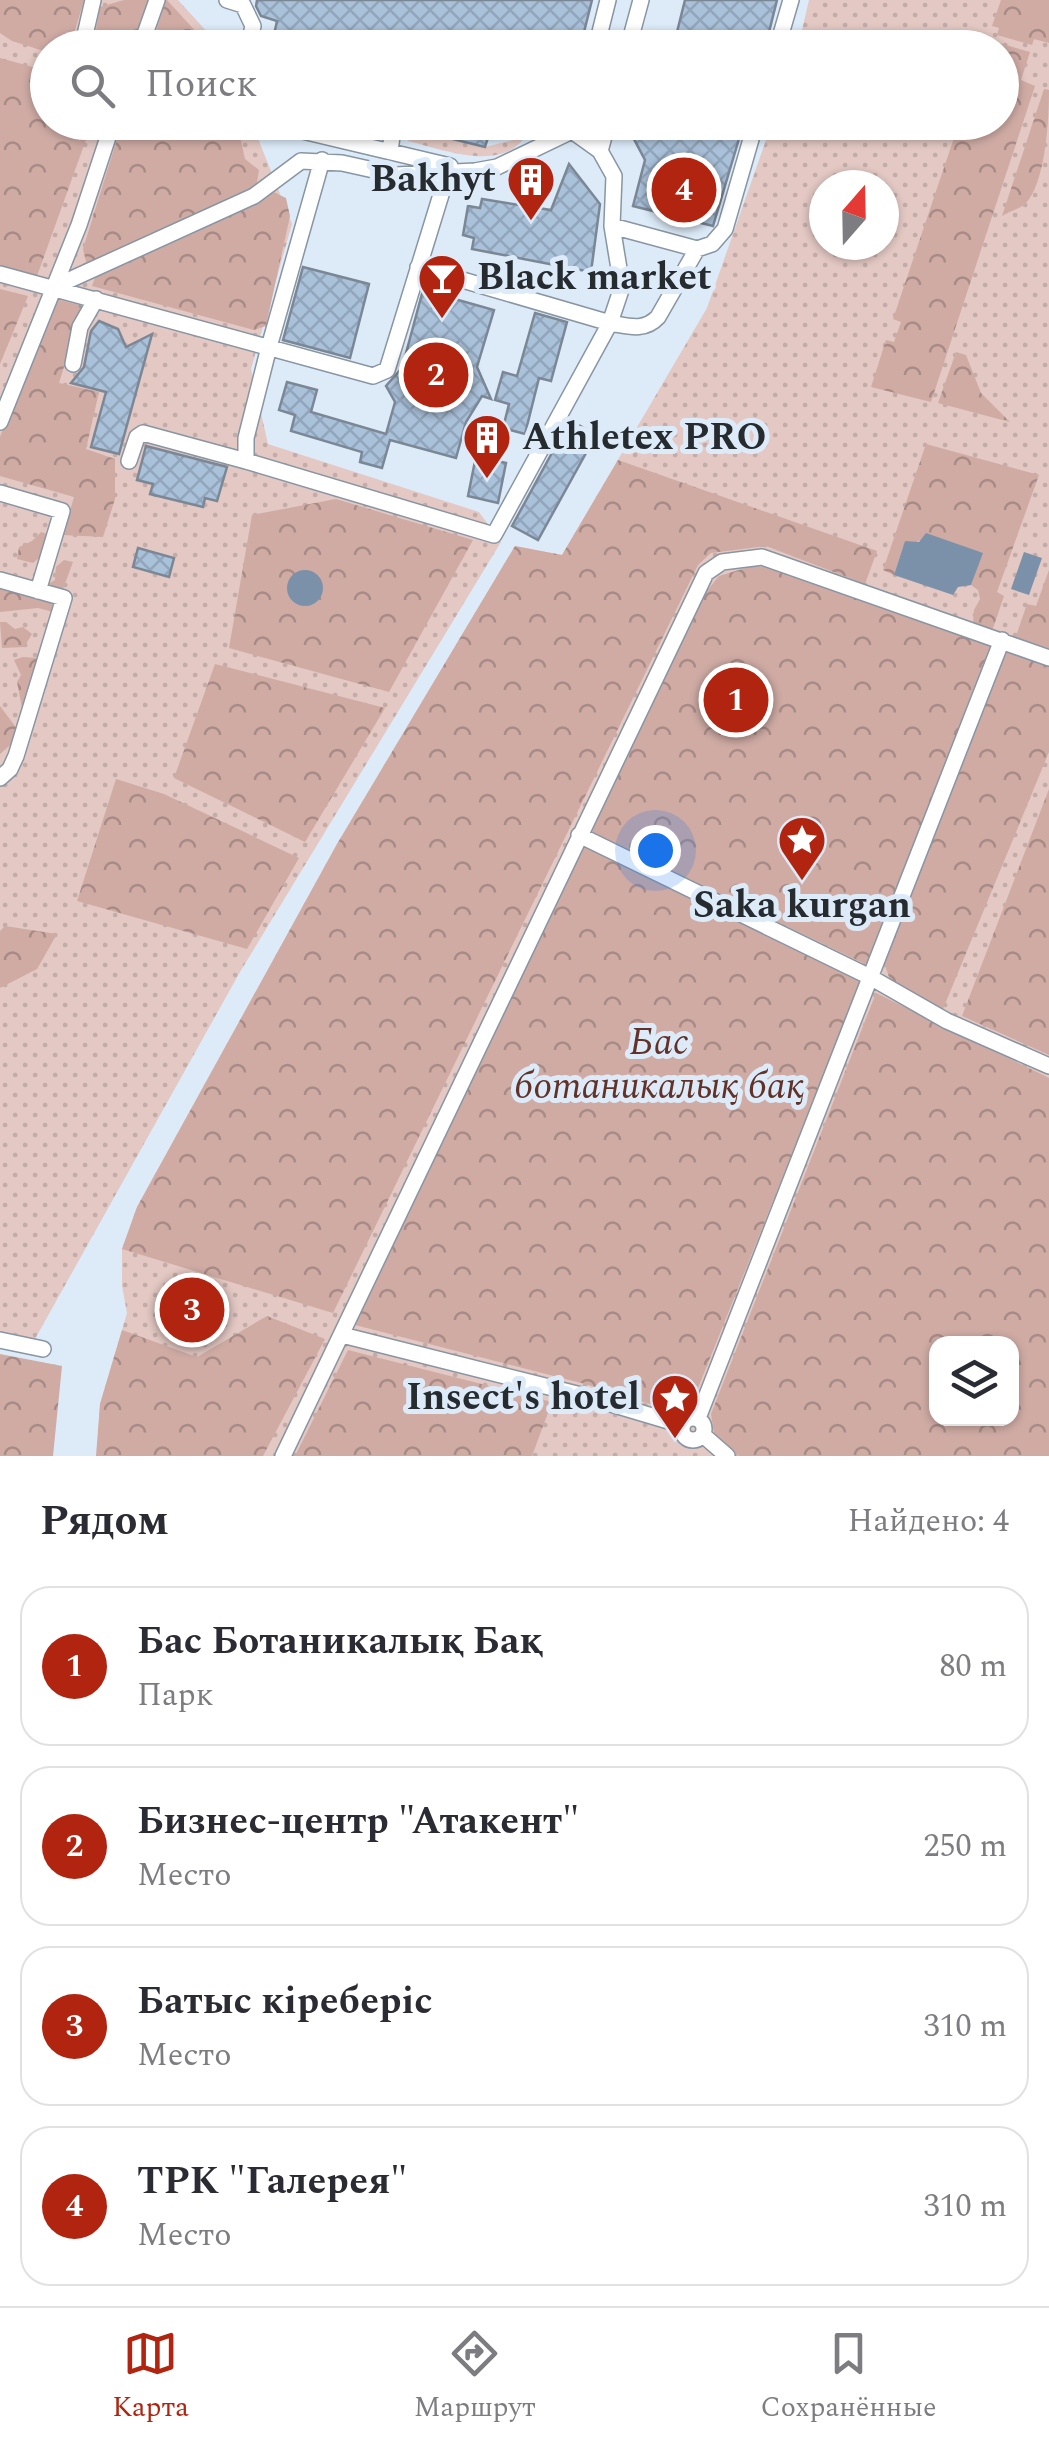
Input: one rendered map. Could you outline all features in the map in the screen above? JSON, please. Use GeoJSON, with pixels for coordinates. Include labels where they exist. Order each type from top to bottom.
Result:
{"type":"FeatureCollection","features":[{"type":"Feature","properties":{"kind":"lane"},"geometry":{"type":"LineString","coordinates":[[86,30],[92,0]]}},
{"type":"Feature","properties":{"kind":"lane"},"geometry":{"type":"LineString","coordinates":[[146,30],[157,0]]}},
{"type":"Feature","properties":{"kind":"lane"},"geometry":{"type":"LineString","coordinates":[[227,0],[243,5],[253,30]]}},
{"type":"Feature","properties":{"kind":"lane"},"geometry":{"type":"LineString","coordinates":[[600,30],[608,0]]}},
{"type":"Feature","properties":{"kind":"lane"},"geometry":{"type":"LineString","coordinates":[[633,30],[641,0]]}},
{"type":"Feature","properties":{"kind":"lane"},"geometry":{"type":"LineString","coordinates":[[782,30],[791,0]]}},
{"type":"Feature","properties":{"kind":"lane"},"geometry":{"type":"LineString","coordinates":[[0,422],[79,225],[108,140]]}},
{"type":"Feature","properties":{"kind":"lane"},"geometry":{"type":"LineString","coordinates":[[296,140],[300,161]]}},
{"type":"Feature","properties":{"kind":"lane"},"geometry":{"type":"LineString","coordinates":[[348,140],[475,172]]}},
{"type":"Feature","properties":{"kind":"lane"},"geometry":{"type":"LineString","coordinates":[[390,151],[391,140]]}},
{"type":"Feature","properties":{"kind":"lane"},"geometry":{"type":"LineString","coordinates":[[54,287],[254,196],[300,161],[322,160],[396,175],[475,172],[497,167],[548,140]]}},
{"type":"Feature","properties":{"kind":"lane"},"geometry":{"type":"LineString","coordinates":[[129,461],[143,433],[494,536],[610,323],[622,287],[612,226],[614,176],[600,151],[588,140]]}},
{"type":"Feature","properties":{"kind":"lane"},"geometry":{"type":"LineString","coordinates":[[600,151],[603,140]]}},
{"type":"Feature","properties":{"kind":"lane"},"geometry":{"type":"LineString","coordinates":[[612,226],[697,249],[712,244],[725,229],[751,140]]}},
{"type":"Feature","properties":{"kind":"lane"},"geometry":{"type":"LineString","coordinates":[[246,461],[246,438],[322,160]]}},
{"type":"Feature","properties":{"kind":"lane"},"geometry":{"type":"LineString","coordinates":[[0,274],[373,376],[386,370],[448,172]]}},
{"type":"Feature","properties":{"kind":"lane"},"geometry":{"type":"LineString","coordinates":[[418,267],[610,323],[640,328],[651,325],[697,249]]}},
{"type":"Feature","properties":{"kind":"lane"},"geometry":{"type":"LineString","coordinates":[[73,364],[80,327],[96,299]]}},
{"type":"Feature","properties":{"kind":"lane"},"geometry":{"type":"LineString","coordinates":[[0,493],[62,511],[38,591]]}},
{"type":"Feature","properties":{"kind":"lane"},"geometry":{"type":"LineString","coordinates":[[283,1456],[706,572],[722,562],[762,557],[1049,658]]}},
{"type":"Feature","properties":{"kind":"lane"},"geometry":{"type":"LineString","coordinates":[[0,580],[64,598],[16,756],[0,778]]}},
{"type":"Feature","properties":{"kind":"lane"},"geometry":{"type":"LineString","coordinates":[[694,1426],[1002,640]]}},
{"type":"Feature","properties":{"kind":"lane"},"geometry":{"type":"LineString","coordinates":[[579,835],[870,977],[948,1020],[1049,1066]]}},
{"type":"Feature","properties":{"kind":"lane"},"geometry":{"type":"LineString","coordinates":[[342,1335],[694,1426],[727,1456]]}},
{"type":"Feature","properties":{"kind":"lane"},"geometry":{"type":"LineString","coordinates":[[0,1340],[43,1349]]}},
{"type":"Feature","properties":{"kind":"green space"},"geometry":{"type":"Polygon","coordinates":[[[0,0],[178,0],[205,30],[30,30],[30,140],[259,140],[292,224],[251,369],[268,444],[479,512],[501,542],[240,972],[35,1339],[0,1332],[0,0]]]}},
{"type":"Feature","properties":{"kind":"green space"},"geometry":{"type":"Polygon","coordinates":[[[0,0],[84,0],[75,30],[30,30],[30,47],[0,33],[0,0]]]}},
{"type":"Feature","properties":{"kind":"green space"},"geometry":{"type":"Polygon","coordinates":[[[124,0],[148,0],[137,30],[96,30],[100,7],[124,0]]]}},
{"type":"Feature","properties":{"kind":"green space"},"geometry":{"type":"Polygon","coordinates":[[[167,0],[194,30],[157,30],[167,0]]]}},
{"type":"Feature","properties":{"kind":"green space","name":"Бас ботаникалық бақ"},"geometry":{"type":"Polygon","coordinates":[[[809,0],[1049,0],[1049,1456],[97,1456],[100,1404],[127,1313],[122,1249],[137,1207],[337,844],[515,546],[562,555],[707,308],[766,140],[1019,140],[1019,30],[802,30],[809,0]]]}},
{"type":"Feature","properties":{"kind":"green space"},"geometry":{"type":"Polygon","coordinates":[[[1001,0],[1049,0],[1049,43],[1034,39],[1032,45],[1019,41],[1019,30],[998,30],[992,26],[1001,0]]]}},
{"type":"Feature","properties":{"kind":"green space"},"geometry":{"type":"Polygon","coordinates":[[[1019,49],[1030,52],[1021,80],[1035,86],[1019,135],[1019,49]]]}},
{"type":"Feature","properties":{"kind":"green space"},"geometry":{"type":"Polygon","coordinates":[[[0,58],[30,66],[30,140],[86,140],[37,276],[0,266],[0,58]]]}},
{"type":"Feature","properties":{"kind":"green space"},"geometry":{"type":"Polygon","coordinates":[[[1044,89],[1049,90],[1048,117],[1037,183],[1024,205],[1002,216],[1044,89]]]}},
{"type":"Feature","properties":{"kind":"green space"},"geometry":{"type":"Polygon","coordinates":[[[117,140],[241,140],[245,159],[259,170],[256,188],[87,266],[83,249],[117,140]]]}},
{"type":"Feature","properties":{"kind":"green space"},"geometry":{"type":"Polygon","coordinates":[[[458,140],[485,147],[522,140],[501,154],[486,156],[453,153],[408,141],[458,140]]]}},
{"type":"Feature","properties":{"kind":"green space"},"geometry":{"type":"Polygon","coordinates":[[[953,140],[1017,140],[931,402],[871,387],[886,340],[894,342],[901,322],[893,319],[953,140]]]}},
{"type":"Feature","properties":{"kind":"green space"},"geometry":{"type":"Polygon","coordinates":[[[271,191],[286,198],[290,216],[266,326],[254,330],[92,286],[96,275],[271,191]]]}},
{"type":"Feature","properties":{"kind":"green space"},"geometry":{"type":"Polygon","coordinates":[[[0,289],[28,296],[0,364],[0,289]]]}},
{"type":"Feature","properties":{"kind":"green space"},"geometry":{"type":"Polygon","coordinates":[[[52,298],[83,306],[59,383],[99,392],[86,449],[115,459],[115,499],[103,537],[63,535],[74,497],[0,476],[0,437],[52,298]]]}},
{"type":"Feature","properties":{"kind":"green space"},"geometry":{"type":"Polygon","coordinates":[[[956,352],[966,355],[981,393],[1010,422],[938,403],[956,352]]]}},
{"type":"Feature","properties":{"kind":"green space"},"geometry":{"type":"Polygon","coordinates":[[[926,444],[1039,475],[997,592],[1004,596],[992,631],[973,624],[980,599],[978,590],[971,585],[982,553],[923,539],[905,541],[894,575],[883,570],[926,444]]]}},
{"type":"Feature","properties":{"kind":"green space"},"geometry":{"type":"Polygon","coordinates":[[[618,460],[877,551],[865,584],[766,546],[711,553],[698,565],[333,1313],[122,1249],[137,1207],[337,844],[515,546],[562,555],[618,460]]]}},
{"type":"Feature","properties":{"kind":"green space"},"geometry":{"type":"Polygon","coordinates":[[[336,499],[473,540],[389,692],[229,648],[252,515],[336,499]]]}},
{"type":"Feature","properties":{"kind":"green space"},"geometry":{"type":"Polygon","coordinates":[[[41,532],[50,541],[44,554],[33,563],[17,559],[19,547],[41,532]]]}},
{"type":"Feature","properties":{"kind":"green space"},"geometry":{"type":"Polygon","coordinates":[[[64,560],[73,562],[63,589],[67,601],[53,612],[38,608],[0,612],[0,574],[43,587],[55,580],[56,567],[64,560]]]}},
{"type":"Feature","properties":{"kind":"green space"},"geometry":{"type":"Polygon","coordinates":[[[752,566],[770,567],[991,644],[867,965],[590,831],[706,592],[719,576],[752,566]]]}},
{"type":"Feature","properties":{"kind":"green space"},"geometry":{"type":"Polygon","coordinates":[[[1049,570],[1049,651],[1015,639],[1027,604],[1036,606],[1049,570]]]}},
{"type":"Feature","properties":{"kind":"green space"},"geometry":{"type":"Polygon","coordinates":[[[0,622],[15,629],[23,627],[32,634],[24,647],[2,648],[0,622]]]}},
{"type":"Feature","properties":{"kind":"green space"},"geometry":{"type":"Polygon","coordinates":[[[1006,649],[1049,664],[1049,752],[943,1009],[890,980],[883,959],[1006,649]]]}},
{"type":"Feature","properties":{"kind":"green space"},"geometry":{"type":"Polygon","coordinates":[[[38,658],[39,670],[30,698],[22,708],[17,682],[21,675],[14,660],[38,658]]]}},
{"type":"Feature","properties":{"kind":"green space"},"geometry":{"type":"Polygon","coordinates":[[[215,664],[385,708],[305,842],[174,778],[215,664]]]}},
{"type":"Feature","properties":{"kind":"green space"},"geometry":{"type":"Polygon","coordinates":[[[0,706],[18,730],[16,740],[0,754],[0,706]]]}},
{"type":"Feature","properties":{"kind":"green space"},"geometry":{"type":"Polygon","coordinates":[[[116,779],[164,794],[299,858],[247,949],[77,901],[116,779]]]}},
{"type":"Feature","properties":{"kind":"green space"},"geometry":{"type":"Polygon","coordinates":[[[1049,789],[1049,1055],[962,1016],[1049,789]]]}},
{"type":"Feature","properties":{"kind":"green space"},"geometry":{"type":"Polygon","coordinates":[[[582,844],[861,982],[692,1403],[676,1412],[585,1384],[355,1325],[582,844]]]}},
{"type":"Feature","properties":{"kind":"green space"},"geometry":{"type":"Polygon","coordinates":[[[5,926],[57,934],[37,969],[0,988],[0,931],[5,926]]]}},
{"type":"Feature","properties":{"kind":"green space"},"geometry":{"type":"Polygon","coordinates":[[[876,993],[1049,1078],[1049,1456],[739,1456],[714,1434],[711,1414],[876,993]]]}},
{"type":"Feature","properties":{"kind":"green space"},"geometry":{"type":"Polygon","coordinates":[[[267,1316],[325,1339],[263,1456],[96,1456],[100,1404],[122,1330],[197,1357],[267,1316]]]}},
{"type":"Feature","properties":{"kind":"green space"},"geometry":{"type":"Polygon","coordinates":[[[348,1350],[552,1402],[532,1456],[295,1456],[348,1350]]]}},
{"type":"Feature","properties":{"kind":"green space"},"geometry":{"type":"Polygon","coordinates":[[[0,1354],[62,1366],[53,1456],[0,1456],[0,1354]]]}},
{"type":"Feature","properties":{"kind":"water"},"geometry":{"type":"Polygon","coordinates":[[[926,533],[983,553],[971,585],[958,587],[953,595],[894,575],[905,541],[919,542],[926,533]]]}},
{"type":"Feature","properties":{"kind":"water"},"geometry":{"type":"Polygon","coordinates":[[[1024,552],[1042,558],[1029,595],[1011,589],[1024,552]]]}},
{"type":"Feature","properties":{"kind":"water"},"geometry":{"type":"Polygon","coordinates":[[[305,570],[318,575],[323,588],[318,601],[305,606],[292,601],[287,588],[292,575],[305,570]]]}},
{"type":"Feature","properties":{"kind":"building"},"geometry":{"type":"Polygon","coordinates":[[[257,0],[592,0],[584,30],[275,30],[277,21],[261,16],[257,0]]]}},
{"type":"Feature","properties":{"kind":"building"},"geometry":{"type":"Polygon","coordinates":[[[685,0],[777,0],[770,30],[678,30],[685,0]]]}},
{"type":"Feature","properties":{"kind":"building"},"geometry":{"type":"Polygon","coordinates":[[[457,140],[487,140],[485,147],[457,140]]]}},
{"type":"Feature","properties":{"kind":"building"},"geometry":{"type":"Polygon","coordinates":[[[634,140],[739,140],[713,226],[633,206],[645,160],[634,140]]]}},
{"type":"Feature","properties":{"kind":"building","name":"Bakhyt"},"geometry":{"type":"Polygon","coordinates":[[[569,164],[600,204],[591,272],[472,249],[474,238],[463,235],[468,206],[480,208],[482,199],[551,210],[569,164]]]}},
{"type":"Feature","properties":{"kind":"building"},"geometry":{"type":"Polygon","coordinates":[[[303,267],[369,284],[350,358],[283,340],[303,267]]]}},
{"type":"Feature","properties":{"kind":"building"},"geometry":{"type":"Polygon","coordinates":[[[423,290],[494,310],[477,367],[491,399],[482,396],[466,422],[456,458],[390,440],[382,468],[360,462],[362,452],[291,431],[295,415],[279,410],[287,382],[317,390],[311,412],[386,434],[395,402],[386,386],[402,368],[423,290]]]}},
{"type":"Feature","properties":{"kind":"building"},"geometry":{"type":"Polygon","coordinates":[[[535,313],[567,322],[551,381],[539,378],[525,434],[503,428],[509,404],[495,400],[503,372],[517,376],[535,313]]]}},
{"type":"Feature","properties":{"kind":"building"},"geometry":{"type":"Polygon","coordinates":[[[99,321],[118,329],[126,347],[152,334],[119,454],[91,447],[106,392],[71,383],[84,367],[91,331],[99,321]]]}},
{"type":"Feature","properties":{"kind":"building"},"geometry":{"type":"Polygon","coordinates":[[[570,420],[596,435],[538,540],[512,526],[570,420]]]}},
{"type":"Feature","properties":{"kind":"building"},"geometry":{"type":"Polygon","coordinates":[[[146,446],[227,467],[217,501],[205,498],[203,507],[150,494],[153,484],[137,480],[146,446]]]}},
{"type":"Feature","properties":{"kind":"building","name":"Athletex PRO"},"geometry":{"type":"Polygon","coordinates":[[[476,456],[506,463],[498,503],[468,496],[476,456]]]}},
{"type":"Feature","properties":{"kind":"building"},"geometry":{"type":"Polygon","coordinates":[[[138,548],[174,558],[169,577],[133,567],[138,548]]]}},
{"type":"Feature","properties":{"kind":"building"},"geometry":{"type":"Polygon","coordinates":[[[185,1293],[202,1293],[209,1301],[193,1343],[171,1335],[185,1293]]]}},
{"type":"Feature","properties":{"kind":"place","name":"ТРК \"Галерея\""},"geometry":{"type":"Point","coordinates":[684,190]}},
{"type":"Feature","properties":{"kind":"place","name":"Bakhyt"},"geometry":{"type":"Point","coordinates":[531,222]}},
{"type":"Feature","properties":{"kind":"place","name":"Black market"},"geometry":{"type":"Point","coordinates":[442,320]}},
{"type":"Feature","properties":{"kind":"place","name":"Бизнес-центр \"Атакент\""},"geometry":{"type":"Point","coordinates":[436,375]}},
{"type":"Feature","properties":{"kind":"place","name":"Athletex PRO"},"geometry":{"type":"Point","coordinates":[487,480]}},
{"type":"Feature","properties":{"kind":"place","name":"Бас Ботаникалық Бақ"},"geometry":{"type":"Point","coordinates":[736,700]}},
{"type":"Feature","properties":{"kind":"place","name":"Saka kurgan"},"geometry":{"type":"Point","coordinates":[802,882]}},
{"type":"Feature","properties":{"kind":"place","name":"Батыс кіреберіс"},"geometry":{"type":"Point","coordinates":[192,1310]}},
{"type":"Feature","properties":{"kind":"place","name":"Insect's hotel"},"geometry":{"type":"Point","coordinates":[675,1440]}}]}
